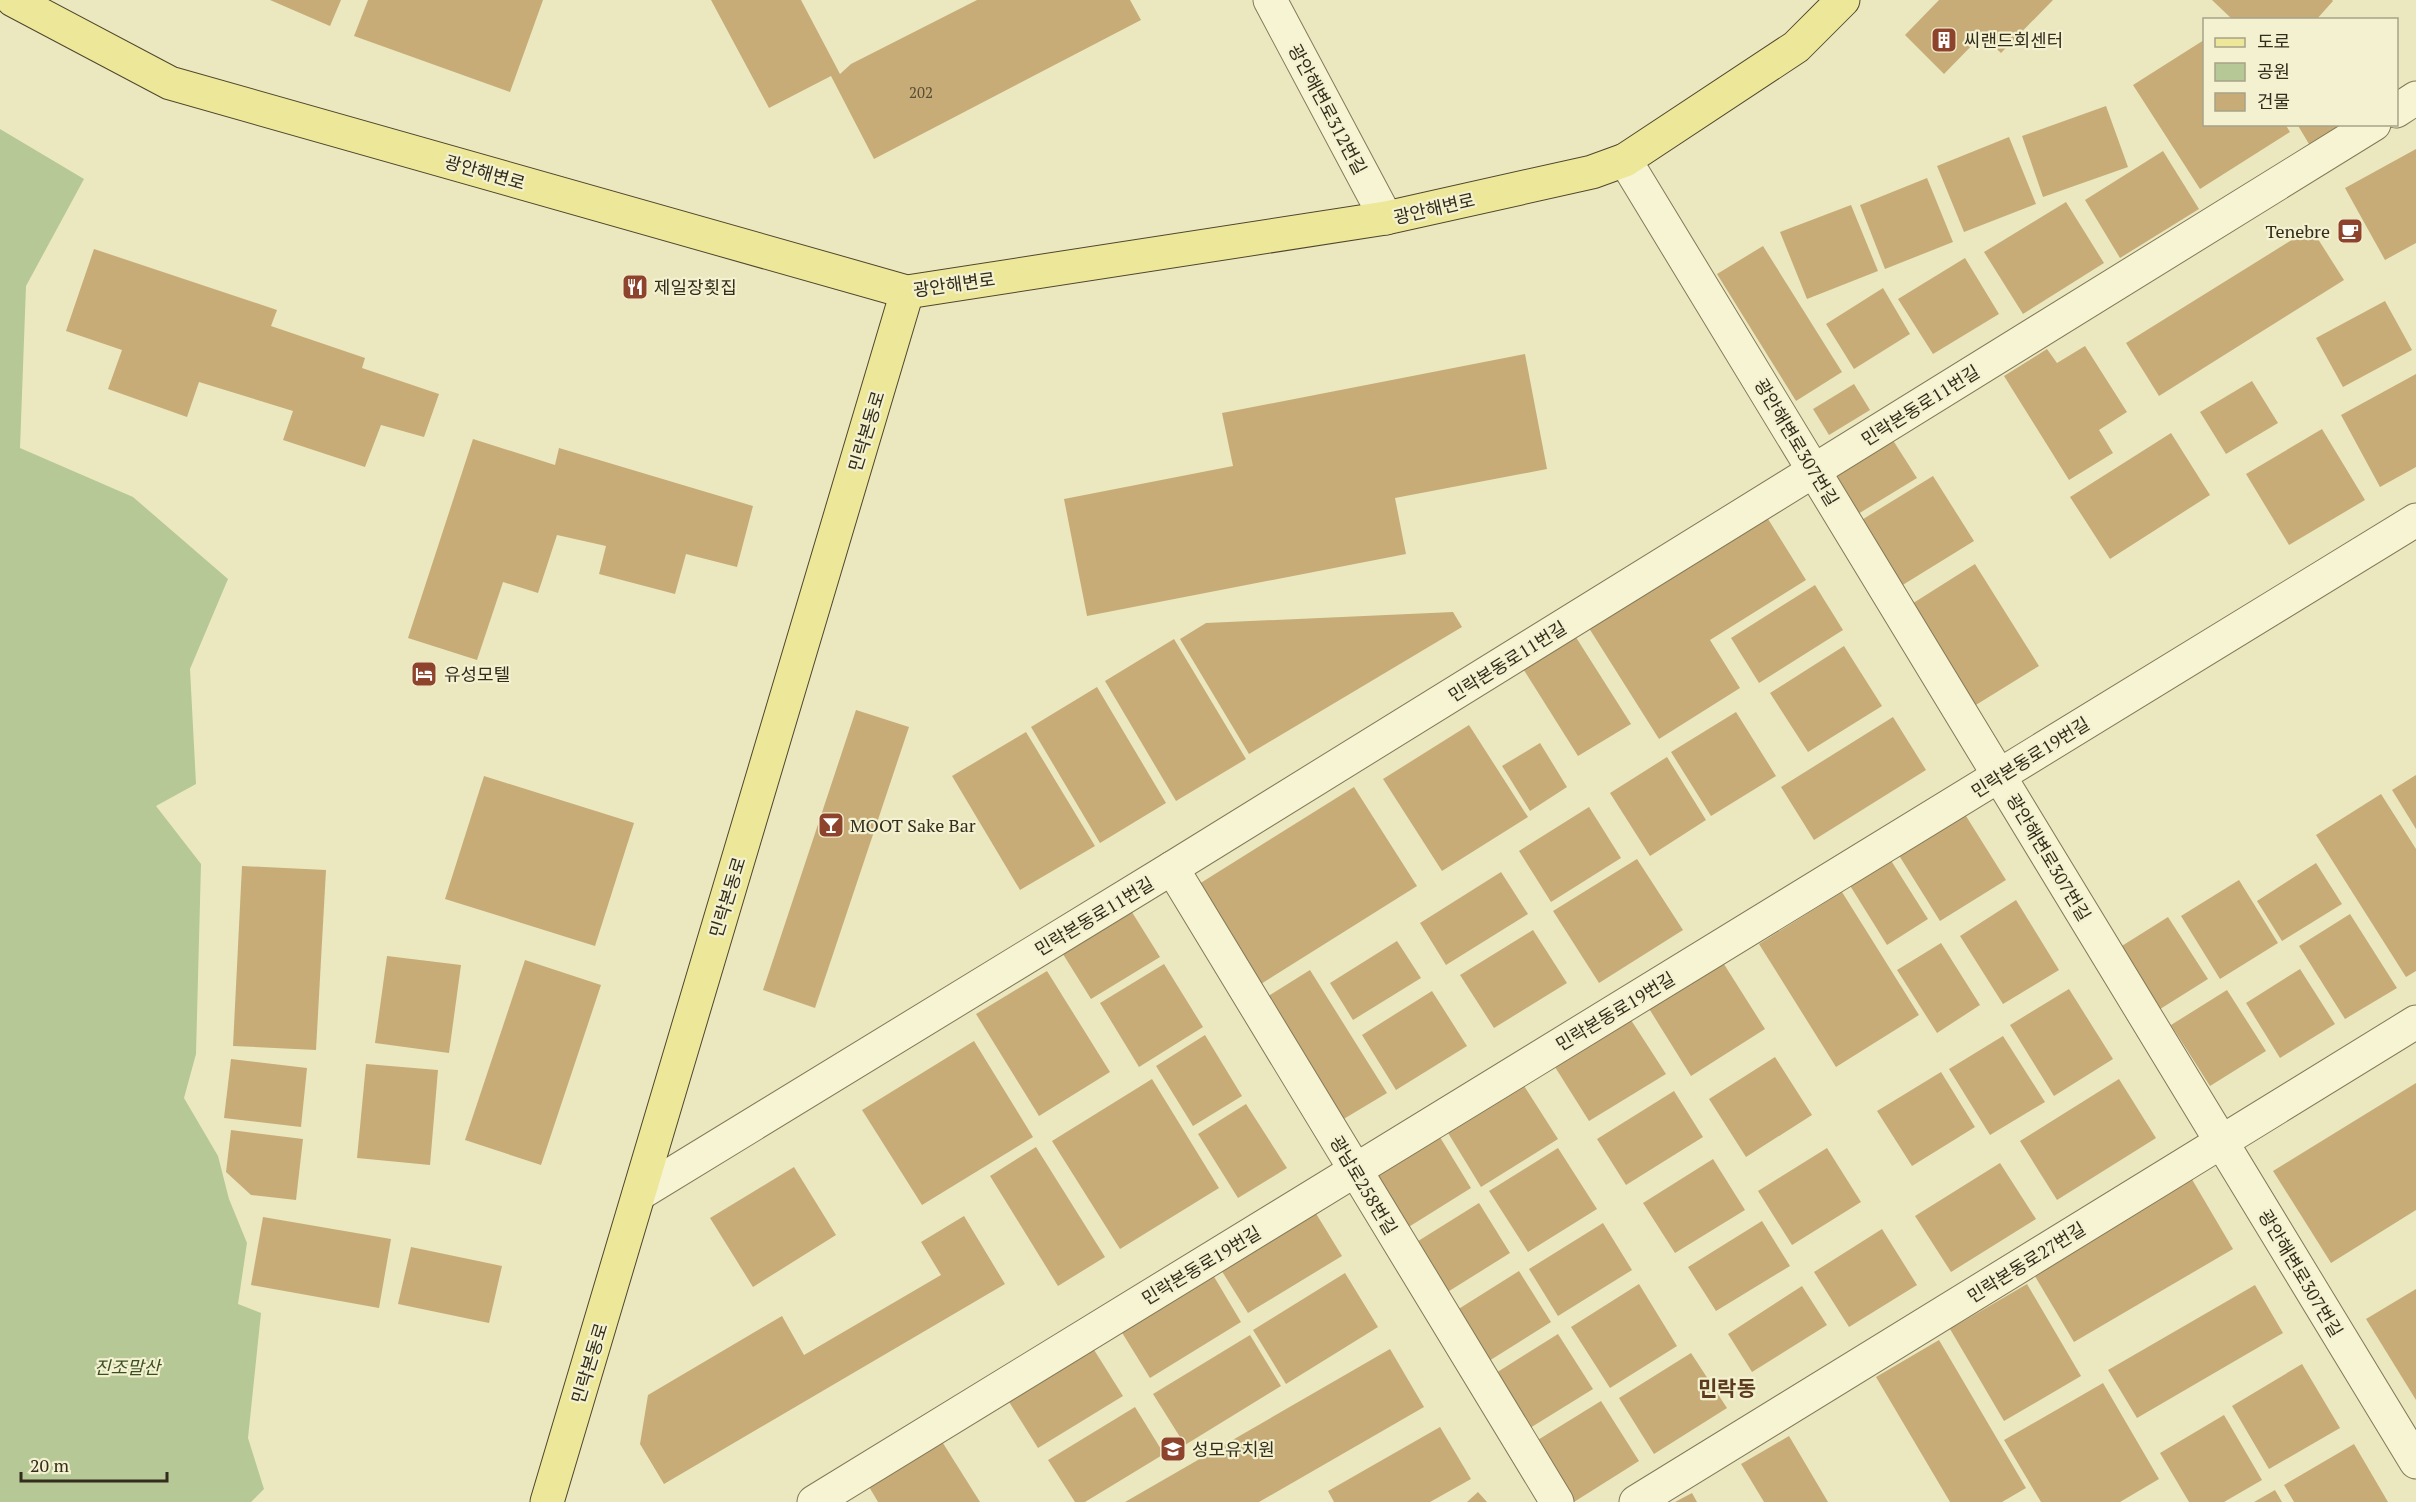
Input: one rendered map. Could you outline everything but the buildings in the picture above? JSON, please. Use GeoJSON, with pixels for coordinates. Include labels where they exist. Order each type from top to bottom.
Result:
{"type":"FeatureCollection","features":[{"type":"Feature","properties":{"kind":"main road","name":"광안해변로"},"geometry":{"type":"LineString","coordinates":[[13,0],[170,83],[907,292],[1386,218],[1592,172],[1625,160],[1796,47],[1843,0]]}},
{"type":"Feature","properties":{"kind":"main road","name":"민락본동로"},"geometry":{"type":"LineString","coordinates":[[547,1502],[907,292]]}},
{"type":"Feature","properties":{"kind":"street","name":"광안해변로312번길"},"geometry":{"type":"LineString","coordinates":[[1270,0],[1386,218]]}},
{"type":"Feature","properties":{"kind":"street"},"geometry":{"type":"LineString","coordinates":[[2398,110],[2416,99]]}},
{"type":"Feature","properties":{"kind":"street","name":"민락본동로11번길"},"geometry":{"type":"LineString","coordinates":[[639,1194],[1172,868],[2371,126]]}},
{"type":"Feature","properties":{"kind":"street","name":"광안해변로307번길"},"geometry":{"type":"LineString","coordinates":[[1625,160],[2416,1462]]}},
{"type":"Feature","properties":{"kind":"street","name":"민락본동로19번길"},"geometry":{"type":"LineString","coordinates":[[814,1502],[2416,519]]}},
{"type":"Feature","properties":{"kind":"street","name":"광남로258번길"},"geometry":{"type":"LineString","coordinates":[[1172,868],[1557,1502]]}},
{"type":"Feature","properties":{"kind":"street","name":"민락본동로27번길"},"geometry":{"type":"LineString","coordinates":[[1636,1502],[2416,1022]]}},
{"type":"Feature","properties":{"kind":"green space","name":"진조말산"},"geometry":{"type":"Polygon","coordinates":[[[0,129],[84,179],[26,286],[20,448],[133,497],[228,579],[190,669],[196,784],[156,806],[201,864],[196,1054],[184,1098],[218,1156],[229,1199],[247,1243],[238,1304],[261,1313],[248,1438],[264,1489],[251,1502],[0,1502],[0,129]]]}},
{"type":"Feature","properties":{"kind":"place","name":"씨랜드회센터"},"geometry":{"type":"Point","coordinates":[1944,40]}},
{"type":"Feature","properties":{"kind":"place","name":"Tenebre"},"geometry":{"type":"Point","coordinates":[2350,231]}},
{"type":"Feature","properties":{"kind":"place","name":"제일장횟집"},"geometry":{"type":"Point","coordinates":[635,287]}},
{"type":"Feature","properties":{"kind":"place","name":"유성모텔"},"geometry":{"type":"Point","coordinates":[424,674]}},
{"type":"Feature","properties":{"kind":"place","name":"MOOT Sake Bar"},"geometry":{"type":"Point","coordinates":[831,825]}},
{"type":"Feature","properties":{"kind":"place","name":"성모유치원"},"geometry":{"type":"Point","coordinates":[1173,1449]}},
{"type":"Feature","properties":{"kind":"district","name":"민락동"},"geometry":{"type":"Point","coordinates":[1727,1388]}}]}
